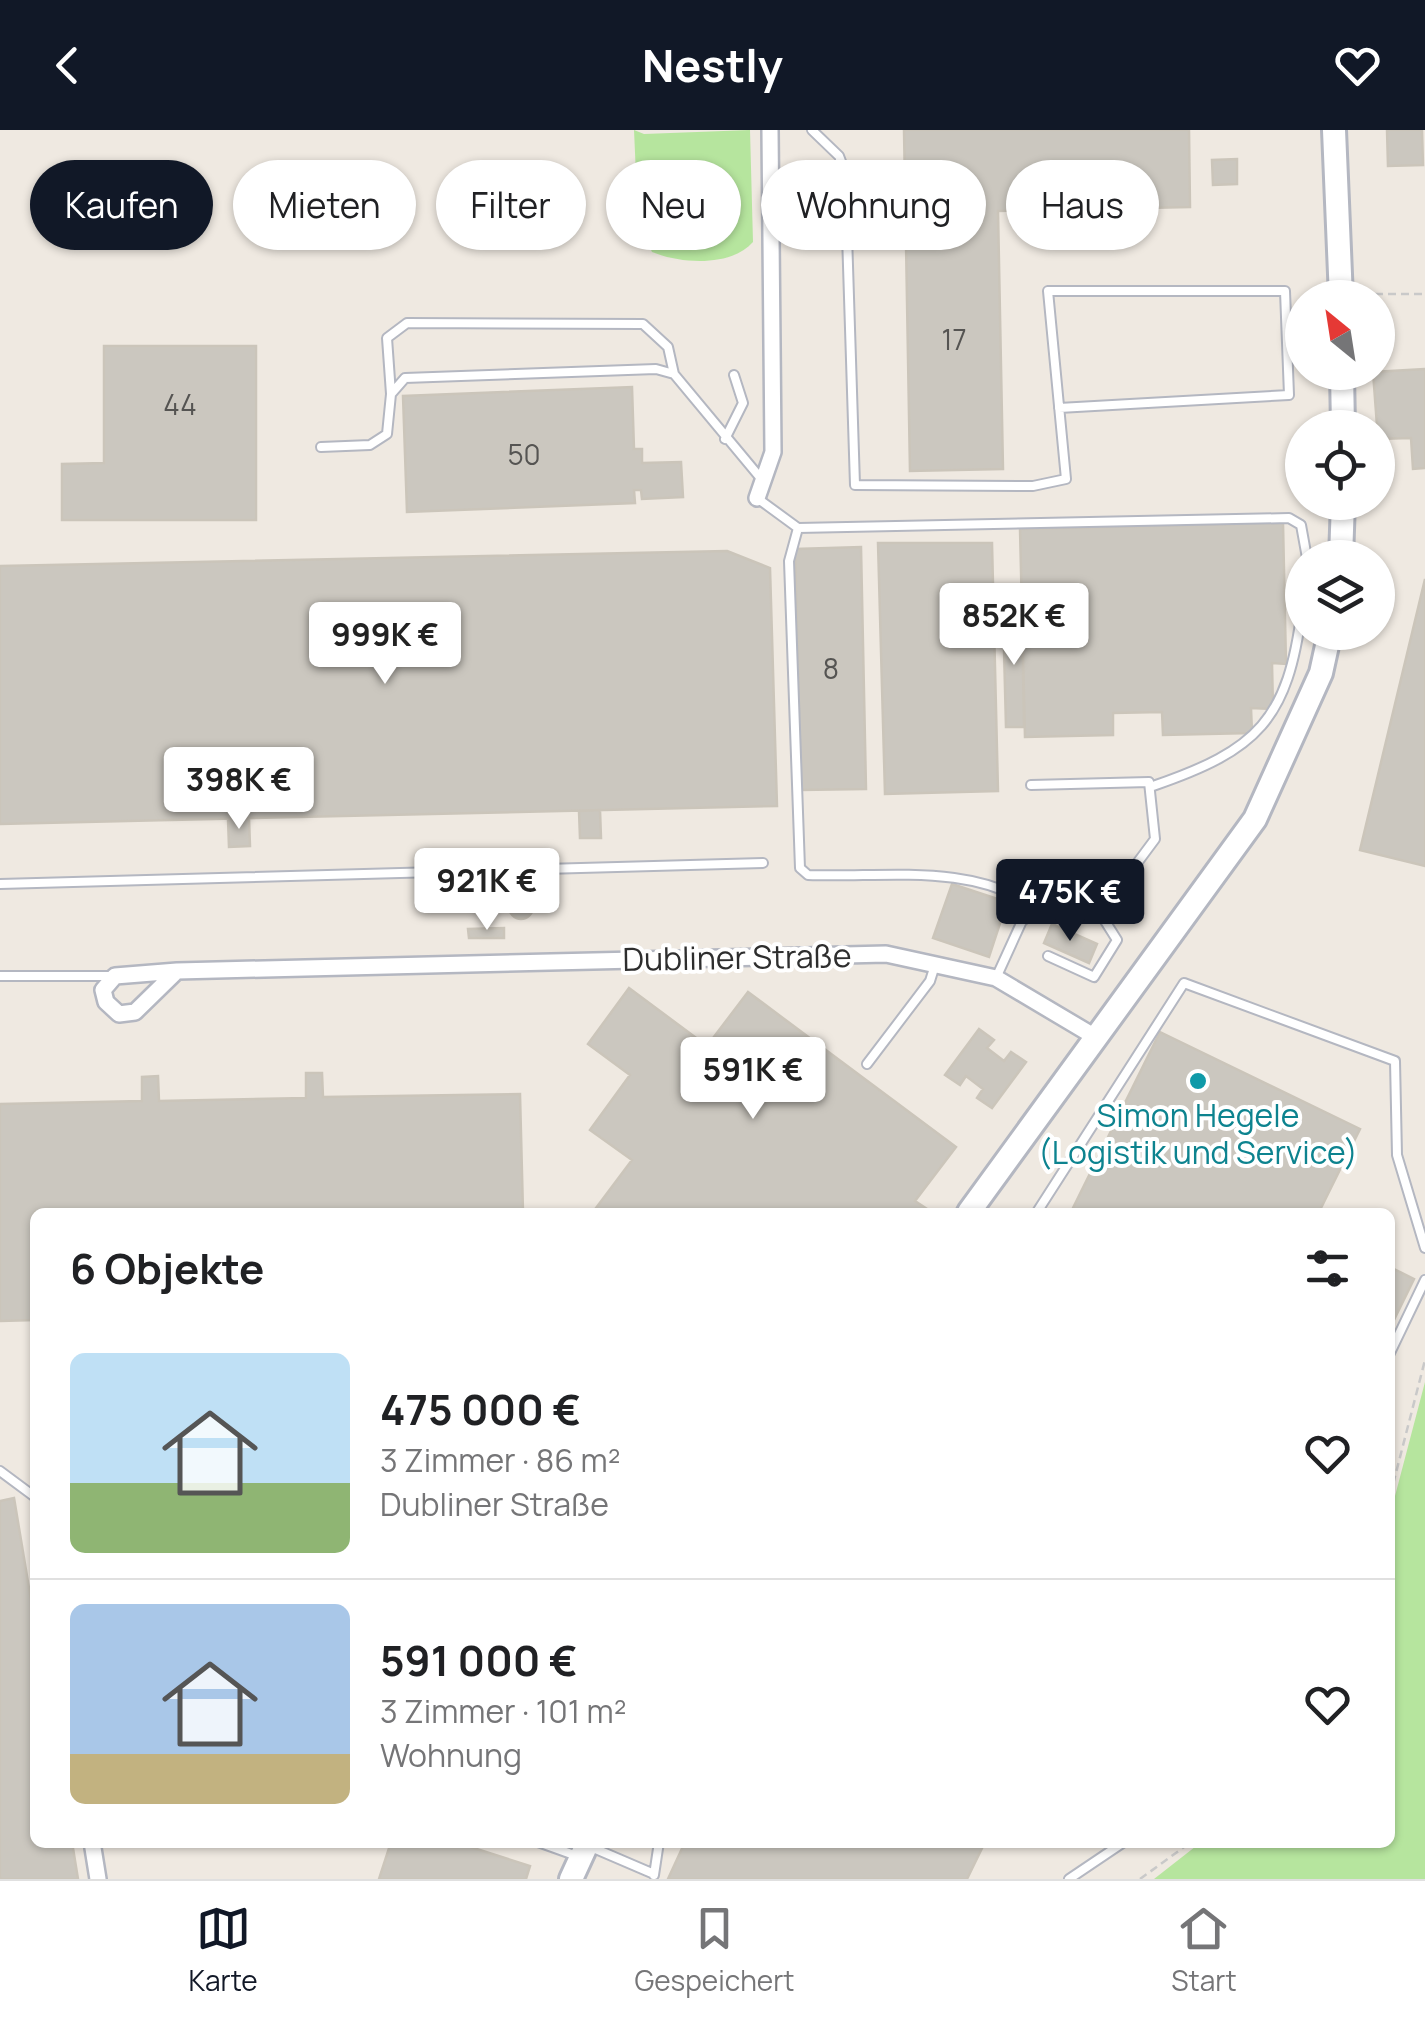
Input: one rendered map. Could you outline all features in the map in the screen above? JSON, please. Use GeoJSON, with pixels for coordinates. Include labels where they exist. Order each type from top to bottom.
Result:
{"type":"FeatureCollection","features":[{"type":"Feature","properties":{"kind":"street"},"geometry":{"type":"LineString","coordinates":[[757,498],[773,452],[770,130]]}},
{"type":"Feature","properties":{"kind":"street"},"geometry":{"type":"LineString","coordinates":[[1334,130],[1339,280]]}},
{"type":"Feature","properties":{"kind":"street"},"geometry":{"type":"LineString","coordinates":[[979,1208],[1255,819],[1321,673],[1326,650]]}},
{"type":"Feature","properties":{"kind":"street","name":"Dubliner Straße"},"geometry":{"type":"LineString","coordinates":[[115,976],[177,971],[886,954],[996,978],[1037,998],[1098,1038]]}},
{"type":"Feature","properties":{"kind":"street"},"geometry":{"type":"LineString","coordinates":[[115,976],[103,990],[111,1009],[125,1015],[135,1012],[177,971]]}},
{"type":"Feature","properties":{"kind":"street"},"geometry":{"type":"LineString","coordinates":[[93,1848],[98,1879]]}},
{"type":"Feature","properties":{"kind":"lane"},"geometry":{"type":"LineString","coordinates":[[812,130],[839,156],[845,172],[855,485],[1033,486],[1066,478],[1059,408],[1048,291],[1286,291],[1289,394],[1059,408]]}},
{"type":"Feature","properties":{"kind":"lane"},"geometry":{"type":"LineString","coordinates":[[321,448],[370,445],[387,434],[391,394],[387,338],[407,323],[643,324],[668,348],[674,374],[763,481]]}},
{"type":"Feature","properties":{"kind":"lane"},"geometry":{"type":"LineString","coordinates":[[391,394],[405,378],[656,369],[674,374]]}},
{"type":"Feature","properties":{"kind":"lane"},"geometry":{"type":"LineString","coordinates":[[725,439],[744,403],[734,375]]}},
{"type":"Feature","properties":{"kind":"lane"},"geometry":{"type":"LineString","coordinates":[[757,498],[798,528],[1289,518],[1301,525],[1307,540]]}},
{"type":"Feature","properties":{"kind":"lane"},"geometry":{"type":"LineString","coordinates":[[798,528],[789,561],[800,868],[808,875],[966,877],[995,884],[1037,908]]}},
{"type":"Feature","properties":{"kind":"lane"},"geometry":{"type":"LineString","coordinates":[[1031,785],[1140,780],[1153,786],[1244,746],[1266,724],[1288,676],[1293,650]]}},
{"type":"Feature","properties":{"kind":"lane"},"geometry":{"type":"LineString","coordinates":[[1100,913],[1155,839],[1153,786]]}},
{"type":"Feature","properties":{"kind":"lane"},"geometry":{"type":"LineString","coordinates":[[0,884],[763,863]]}},
{"type":"Feature","properties":{"kind":"lane"},"geometry":{"type":"LineString","coordinates":[[996,978],[1022,921],[1049,902],[1100,913],[1117,940],[1094,977],[1048,956]]}},
{"type":"Feature","properties":{"kind":"lane"},"geometry":{"type":"LineString","coordinates":[[867,1064],[930,981],[936,962]]}},
{"type":"Feature","properties":{"kind":"lane"},"geometry":{"type":"LineString","coordinates":[[0,976],[115,976]]}},
{"type":"Feature","properties":{"kind":"lane"},"geometry":{"type":"LineString","coordinates":[[1039,1208],[1184,982],[1395,1061],[1397,1155],[1425,1248]]}},
{"type":"Feature","properties":{"kind":"lane"},"geometry":{"type":"LineString","coordinates":[[1395,1343],[1425,1280]]}},
{"type":"Feature","properties":{"kind":"lane"},"geometry":{"type":"LineString","coordinates":[[0,1471],[30,1493]]}},
{"type":"Feature","properties":{"kind":"lane"},"geometry":{"type":"LineString","coordinates":[[557,1848],[653,1877],[659,1848]]}},
{"type":"Feature","properties":{"kind":"lane"},"geometry":{"type":"LineString","coordinates":[[1069,1879],[1115,1848]]}},
{"type":"Feature","properties":{"kind":"path"},"geometry":{"type":"LineString","coordinates":[[1395,295],[1425,294]]}},
{"type":"Feature","properties":{"kind":"path"},"geometry":{"type":"LineString","coordinates":[[1395,1477],[1425,1360]]}},
{"type":"Feature","properties":{"kind":"path"},"geometry":{"type":"LineString","coordinates":[[1140,1879],[1183,1848]]}},
{"type":"Feature","properties":{"kind":"green space"},"geometry":{"type":"Polygon","coordinates":[[[634,130],[644,134],[750,130],[753,242],[744,250],[732,256],[705,261],[652,252],[741,250],[741,160],[635,160],[634,130]]]}},
{"type":"Feature","properties":{"kind":"green space"},"geometry":{"type":"Polygon","coordinates":[[[1425,1382],[1425,1879],[1154,1879],[1194,1848],[1395,1848],[1395,1496],[1425,1382]]]}},
{"type":"Feature","properties":{"kind":"building"},"geometry":{"type":"Polygon","coordinates":[[[904,130],[1189,130],[1190,207],[1159,208],[1159,160],[1006,160],[1006,211],[998,211],[1003,469],[910,471],[906,250],[986,250],[986,160],[905,160],[904,130]]]}},
{"type":"Feature","properties":{"kind":"building"},"geometry":{"type":"Polygon","coordinates":[[[1387,130],[1422,130],[1423,165],[1388,166],[1387,130]]]}},
{"type":"Feature","properties":{"kind":"building"},"geometry":{"type":"Polygon","coordinates":[[[1237,159],[1237,184],[1213,185],[1212,160],[1237,159]]]}},
{"type":"Feature","properties":{"kind":"building"},"geometry":{"type":"Polygon","coordinates":[[[104,346],[256,346],[256,520],[62,520],[62,464],[104,463],[104,346]]]}},
{"type":"Feature","properties":{"kind":"building"},"geometry":{"type":"Polygon","coordinates":[[[1425,369],[1425,468],[1413,469],[1411,438],[1395,438],[1395,410],[1376,410],[1374,390],[1395,390],[1395,371],[1425,369]]]}},
{"type":"Feature","properties":{"kind":"building"},"geometry":{"type":"Polygon","coordinates":[[[632,387],[634,449],[642,449],[642,463],[681,462],[683,497],[642,499],[641,490],[634,490],[635,503],[407,512],[403,396],[632,387]]]}},
{"type":"Feature","properties":{"kind":"building"},"geometry":{"type":"Polygon","coordinates":[[[1283,523],[1286,664],[1272,663],[1273,709],[1251,708],[1252,733],[1163,735],[1162,712],[1113,713],[1113,735],[1025,737],[1020,529],[1283,523]]]}},
{"type":"Feature","properties":{"kind":"building"},"geometry":{"type":"Polygon","coordinates":[[[878,543],[992,543],[998,791],[885,794],[878,543]]]}},
{"type":"Feature","properties":{"kind":"building"},"geometry":{"type":"Polygon","coordinates":[[[861,547],[866,789],[801,790],[795,549],[861,547]]]}},
{"type":"Feature","properties":{"kind":"building"},"geometry":{"type":"Polygon","coordinates":[[[727,551],[770,568],[777,806],[0,824],[0,566],[727,551]]]}},
{"type":"Feature","properties":{"kind":"building"},"geometry":{"type":"Polygon","coordinates":[[[1425,579],[1425,866],[1360,850],[1425,579]]]}},
{"type":"Feature","properties":{"kind":"building"},"geometry":{"type":"Polygon","coordinates":[[[1003,611],[1022,611],[1024,727],[1006,727],[1003,611]]]}},
{"type":"Feature","properties":{"kind":"building"},"geometry":{"type":"Polygon","coordinates":[[[600,810],[601,838],[580,838],[579,811],[600,810]]]}},
{"type":"Feature","properties":{"kind":"building"},"geometry":{"type":"Polygon","coordinates":[[[249,818],[250,846],[229,847],[228,819],[249,818]]]}},
{"type":"Feature","properties":{"kind":"building"},"geometry":{"type":"Polygon","coordinates":[[[952,884],[1007,902],[989,957],[933,938],[952,884]]]}},
{"type":"Feature","properties":{"kind":"building"},"geometry":{"type":"Polygon","coordinates":[[[521,895],[533,907],[521,919],[509,907],[521,895]]]}},
{"type":"Feature","properties":{"kind":"building"},"geometry":{"type":"Polygon","coordinates":[[[1052,924],[1097,944],[1089,963],[1044,943],[1052,924]]]}},
{"type":"Feature","properties":{"kind":"building"},"geometry":{"type":"Polygon","coordinates":[[[504,928],[504,938],[469,938],[468,929],[504,928]]]}},
{"type":"Feature","properties":{"kind":"building"},"geometry":{"type":"Polygon","coordinates":[[[629,988],[707,1046],[748,992],[956,1147],[915,1201],[926,1208],[596,1208],[632,1160],[590,1130],[630,1075],[588,1044],[629,988]]]}},
{"type":"Feature","properties":{"kind":"building"},"geometry":{"type":"Polygon","coordinates":[[[979,1029],[994,1040],[987,1048],[1004,1061],[1011,1052],[1026,1062],[992,1108],[977,1098],[983,1089],[966,1076],[960,1085],[945,1075],[979,1029]]]}},
{"type":"Feature","properties":{"kind":"building","name":"Simon Hegele (Logistik und Service)"},"geometry":{"type":"Polygon","coordinates":[[[1160,1032],[1360,1129],[1321,1208],[1073,1208],[1160,1032]]]}},
{"type":"Feature","properties":{"kind":"building"},"geometry":{"type":"Polygon","coordinates":[[[306,1073],[322,1073],[323,1097],[520,1094],[523,1208],[30,1208],[30,1320],[0,1321],[0,1104],[142,1101],[142,1077],[158,1076],[159,1101],[306,1098],[306,1073]]]}},
{"type":"Feature","properties":{"kind":"building"},"geometry":{"type":"Polygon","coordinates":[[[1395,1270],[1414,1279],[1395,1318],[1395,1270]]]}},
{"type":"Feature","properties":{"kind":"building"},"geometry":{"type":"Polygon","coordinates":[[[14,1498],[30,1594],[30,1848],[73,1848],[78,1879],[0,1879],[0,1501],[14,1498]]]}},
{"type":"Feature","properties":{"kind":"building"},"geometry":{"type":"Polygon","coordinates":[[[389,1848],[474,1848],[530,1866],[526,1879],[379,1879],[389,1848]]]}},
{"type":"Feature","properties":{"kind":"building"},"geometry":{"type":"Polygon","coordinates":[[[682,1848],[982,1848],[967,1879],[668,1879],[682,1848]]]}},
{"type":"Feature","properties":{"kind":"place","name":"Simon Hegele (Logistik und Service)"},"geometry":{"type":"Point","coordinates":[1198,1081]}}]}
